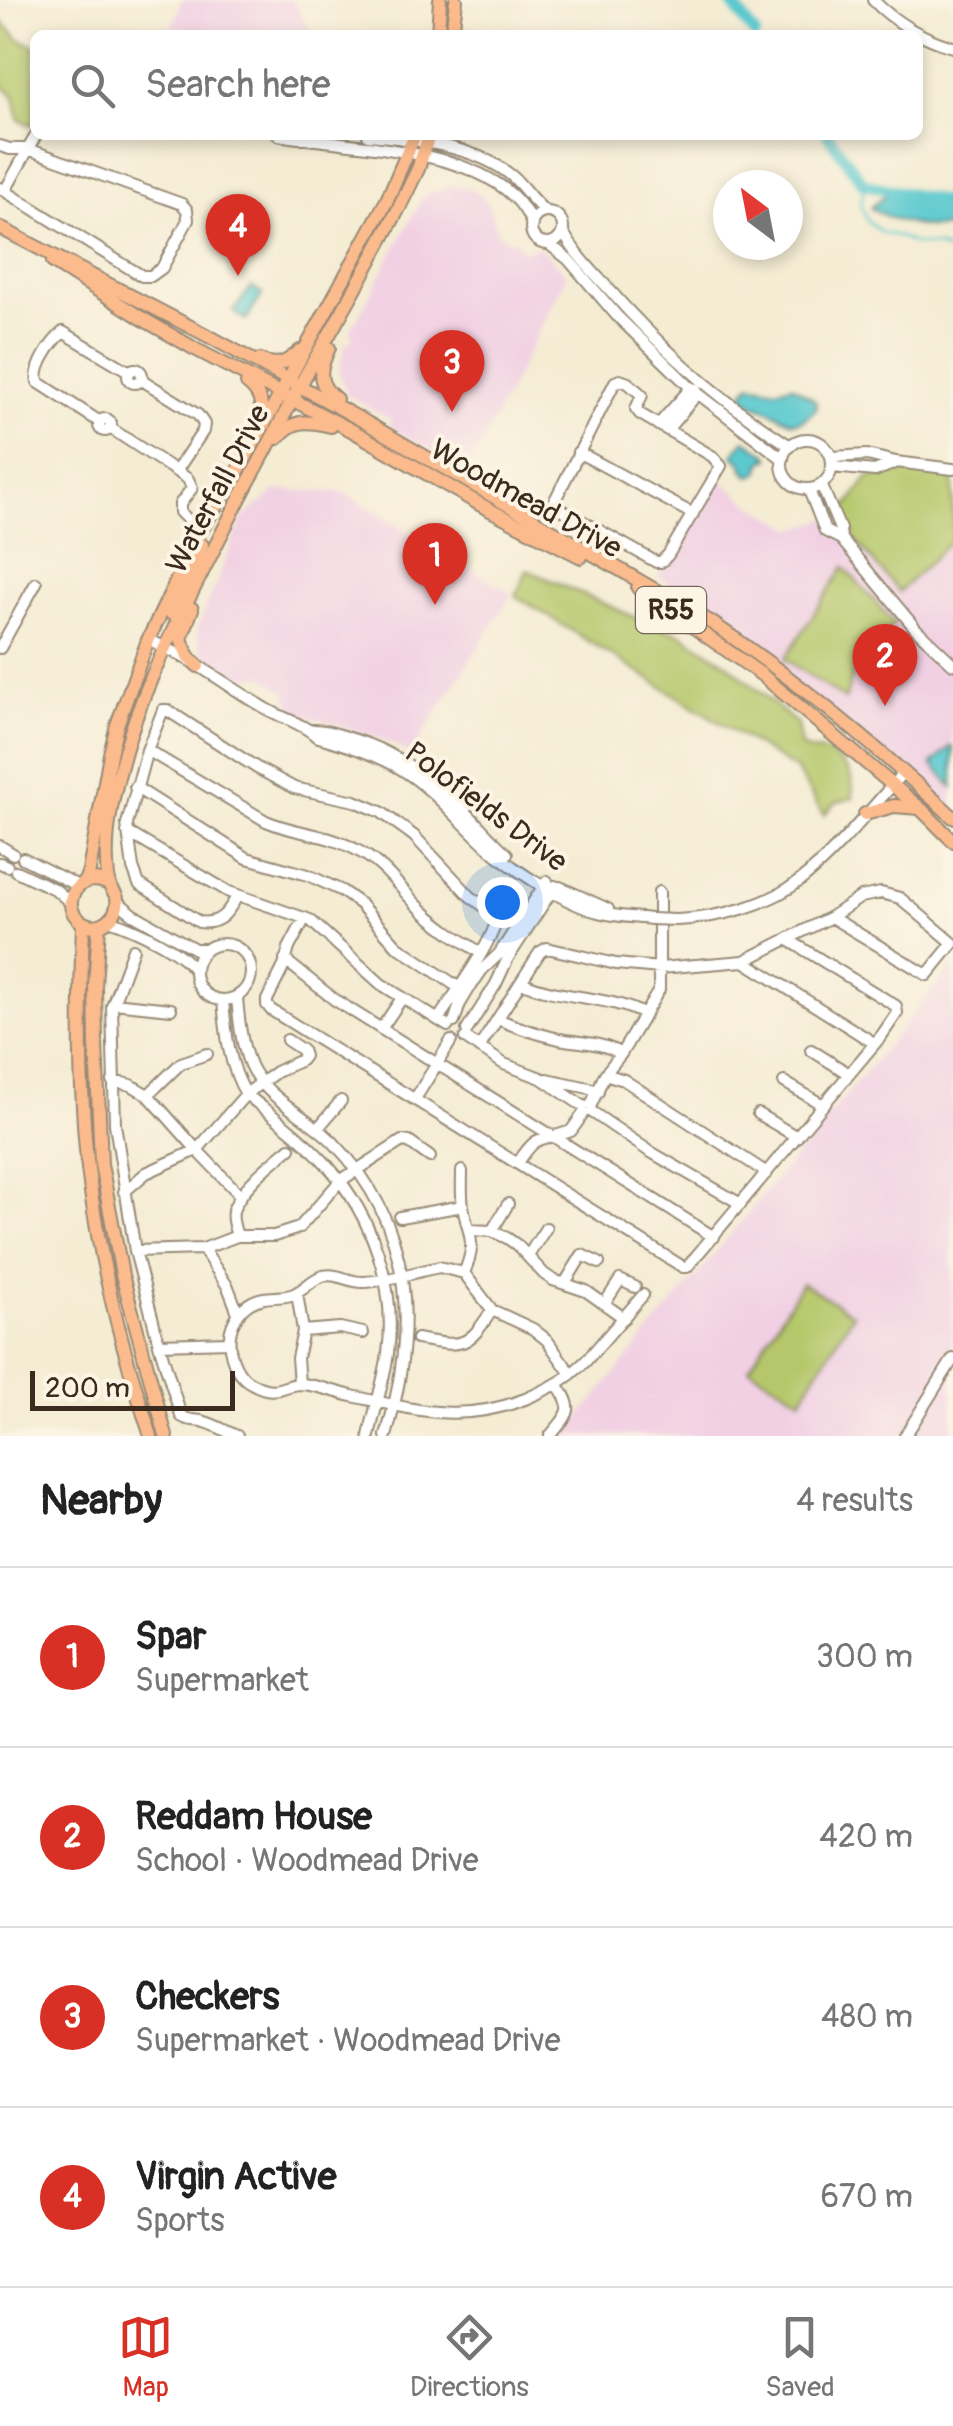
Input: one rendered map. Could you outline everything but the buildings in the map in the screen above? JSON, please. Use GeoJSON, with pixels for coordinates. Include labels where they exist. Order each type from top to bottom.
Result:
{"type":"FeatureCollection","features":[{"type":"Feature","properties":{"kind":"main road"},"geometry":{"type":"LineString","coordinates":[[438,30],[440,0]]}},
{"type":"Feature","properties":{"kind":"main road"},"geometry":{"type":"LineString","coordinates":[[453,30],[456,0]]}},
{"type":"Feature","properties":{"kind":"main road","name":"Waterfall Drive"},"geometry":{"type":"LineString","coordinates":[[294,384],[338,322],[406,195],[420,140]]}},
{"type":"Feature","properties":{"kind":"main road","name":"Waterfall Drive"},"geometry":{"type":"LineString","coordinates":[[110,885],[107,852],[113,796],[157,644],[200,532],[294,384],[315,331],[415,154]]}},
{"type":"Feature","properties":{"kind":"main road","name":"Woodmead Drive"},"geometry":{"type":"LineString","coordinates":[[0,228],[195,349],[286,398],[356,425],[478,489],[712,623],[826,706],[953,817]]}},
{"type":"Feature","properties":{"kind":"main road","name":"Woodmead Drive"},"geometry":{"type":"LineString","coordinates":[[40,250],[294,384],[488,509],[641,590],[762,675],[921,809],[953,841]]}},
{"type":"Feature","properties":{"kind":"main road"},"geometry":{"type":"LineString","coordinates":[[338,322],[320,378],[326,391],[356,425]]}},
{"type":"Feature","properties":{"kind":"main road"},"geometry":{"type":"LineString","coordinates":[[212,338],[275,364],[290,360],[315,331]]}},
{"type":"Feature","properties":{"kind":"main road"},"geometry":{"type":"LineString","coordinates":[[195,349],[237,374],[260,399],[262,414],[241,466]]}},
{"type":"Feature","properties":{"kind":"main road","name":"Waterfall Drive"},"geometry":{"type":"LineString","coordinates":[[81,884],[91,862],[118,725],[157,644],[264,456],[286,398]]}},
{"type":"Feature","properties":{"kind":"main road"},"geometry":{"type":"LineString","coordinates":[[264,456],[282,432],[298,422],[356,425]]}},
{"type":"Feature","properties":{"kind":"main road"},"geometry":{"type":"LineString","coordinates":[[198,666],[188,656],[181,639],[213,558],[214,546]]}},
{"type":"Feature","properties":{"kind":"main road"},"geometry":{"type":"LineString","coordinates":[[865,814],[894,806],[921,809]]}},
{"type":"Feature","properties":{"kind":"main road"},"geometry":{"type":"LineString","coordinates":[[98,879],[110,885],[118,902],[116,912],[104,922],[83,922],[73,912],[71,903],[81,884],[98,879]]}},
{"type":"Feature","properties":{"kind":"main road"},"geometry":{"type":"LineString","coordinates":[[83,922],[82,1107],[96,1225],[151,1436]]}},
{"type":"Feature","properties":{"kind":"main road"},"geometry":{"type":"LineString","coordinates":[[104,922],[95,986],[101,1164],[122,1274],[166,1436]]}},
{"type":"Feature","properties":{"kind":"street"},"geometry":{"type":"LineString","coordinates":[[874,0],[914,30]]}},
{"type":"Feature","properties":{"kind":"street"},"geometry":{"type":"LineString","coordinates":[[923,36],[953,47]]}},
{"type":"Feature","properties":{"kind":"street"},"geometry":{"type":"LineString","coordinates":[[0,146],[28,149],[186,207],[188,220],[162,268],[152,276],[142,276],[2,190],[28,149],[33,140]]}},
{"type":"Feature","properties":{"kind":"street"},"geometry":{"type":"LineString","coordinates":[[314,140],[446,161],[491,180],[513,198],[527,214],[535,239],[542,244],[558,240],[563,232]]}},
{"type":"Feature","properties":{"kind":"street"},"geometry":{"type":"LineString","coordinates":[[427,140],[482,158],[512,177],[546,212],[560,218],[572,247],[698,387],[790,446]]}},
{"type":"Feature","properties":{"kind":"street"},"geometry":{"type":"LineString","coordinates":[[532,225],[537,216],[546,212]]}},
{"type":"Feature","properties":{"kind":"street"},"geometry":{"type":"LineString","coordinates":[[549,244],[568,259],[616,316],[783,459]]}},
{"type":"Feature","properties":{"kind":"street"},"geometry":{"type":"LineString","coordinates":[[177,470],[203,431],[204,424],[198,415],[142,380],[130,382],[130,372],[63,332],[58,336],[36,374],[38,382],[188,479],[192,488],[180,504],[180,512],[200,532]]}},
{"type":"Feature","properties":{"kind":"street"},"geometry":{"type":"LineString","coordinates":[[618,380],[642,395],[637,412],[721,463],[720,472],[668,555],[662,562],[656,562],[557,506],[555,497],[578,452],[618,380]]}},
{"type":"Feature","properties":{"kind":"street"},"geometry":{"type":"LineString","coordinates":[[663,428],[698,387]]}},
{"type":"Feature","properties":{"kind":"street"},"geometry":{"type":"LineString","coordinates":[[809,438],[827,448],[832,462],[828,477],[809,490],[788,481],[783,459],[790,446],[809,438]]}},
{"type":"Feature","properties":{"kind":"street"},"geometry":{"type":"LineString","coordinates":[[578,452],[693,514]]}},
{"type":"Feature","properties":{"kind":"street"},"geometry":{"type":"LineString","coordinates":[[832,462],[866,455],[953,468]]}},
{"type":"Feature","properties":{"kind":"street"},"geometry":{"type":"LineString","coordinates":[[821,484],[841,538]]}},
{"type":"Feature","properties":{"kind":"street"},"geometry":{"type":"LineString","coordinates":[[809,490],[823,529],[841,538],[916,629],[953,664]]}},
{"type":"Feature","properties":{"kind":"street"},"geometry":{"type":"LineString","coordinates":[[0,648],[36,583]]}},
{"type":"Feature","properties":{"kind":"street","name":"Polofields Drive"},"geometry":{"type":"LineString","coordinates":[[157,644],[316,736],[372,754],[401,769],[451,808],[498,856],[595,912],[623,918],[695,919],[732,912],[785,890],[812,870],[904,772]]}},
{"type":"Feature","properties":{"kind":"street"},"geometry":{"type":"LineString","coordinates":[[238,896],[218,921],[199,922],[139,884],[132,868],[128,832],[136,787],[161,712],[168,710],[294,788],[355,800],[380,812],[414,836],[470,896],[497,916],[498,922],[458,987],[447,1023],[451,1041],[458,1043],[466,1034],[496,984],[503,956]]}},
{"type":"Feature","properties":{"kind":"street"},"geometry":{"type":"LineString","coordinates":[[147,750],[266,821],[329,837],[360,852],[395,880],[432,919],[481,952]]}},
{"type":"Feature","properties":{"kind":"street"},"geometry":{"type":"LineString","coordinates":[[136,787],[247,858],[308,875],[342,891],[360,904],[397,946],[458,987]]}},
{"type":"Feature","properties":{"kind":"street"},"geometry":{"type":"LineString","coordinates":[[128,832],[229,892],[313,922],[381,984],[447,1023],[460,1022],[479,1048],[504,1064],[598,1092]]}},
{"type":"Feature","properties":{"kind":"street"},"geometry":{"type":"LineString","coordinates":[[0,846],[81,884]]}},
{"type":"Feature","properties":{"kind":"street"},"geometry":{"type":"LineString","coordinates":[[31,878],[38,866]]}},
{"type":"Feature","properties":{"kind":"street"},"geometry":{"type":"LineString","coordinates":[[8,867],[56,890],[71,903]]}},
{"type":"Feature","properties":{"kind":"street"},"geometry":{"type":"LineString","coordinates":[[447,1023],[479,975],[503,956],[550,886]]}},
{"type":"Feature","properties":{"kind":"street"},"geometry":{"type":"LineString","coordinates":[[518,1163],[534,1142],[571,1131],[659,990],[659,892]]}},
{"type":"Feature","properties":{"kind":"street"},"geometry":{"type":"LineString","coordinates":[[479,1048],[540,952],[547,948],[616,964],[660,968],[744,961],[862,897],[881,893],[900,898],[953,943],[927,976],[831,917]]}},
{"type":"Feature","properties":{"kind":"street"},"geometry":{"type":"LineString","coordinates":[[104,922],[127,926],[186,960],[195,971],[200,990],[210,998],[237,998],[248,986],[252,970],[246,955],[233,946],[198,950],[118,902]]}},
{"type":"Feature","properties":{"kind":"street"},"geometry":{"type":"LineString","coordinates":[[305,918],[267,1000],[271,1010],[683,1267],[690,1265],[714,1237],[897,1013],[896,1006],[787,939]]}},
{"type":"Feature","properties":{"kind":"street"},"geometry":{"type":"LineString","coordinates":[[133,949],[113,1002],[111,1022],[115,1124],[135,1251],[182,1416],[237,1436]]}},
{"type":"Feature","properties":{"kind":"street"},"geometry":{"type":"LineString","coordinates":[[195,971],[206,949]]}},
{"type":"Feature","properties":{"kind":"street"},"geometry":{"type":"LineString","coordinates":[[285,960],[336,1000],[714,1237]]}},
{"type":"Feature","properties":{"kind":"street"},"geometry":{"type":"LineString","coordinates":[[744,961],[874,1044]]}},
{"type":"Feature","properties":{"kind":"street"},"geometry":{"type":"LineString","coordinates":[[479,975],[496,984]]}},
{"type":"Feature","properties":{"kind":"street"},"geometry":{"type":"LineString","coordinates":[[522,982],[552,994],[632,1008],[645,1015]]}},
{"type":"Feature","properties":{"kind":"street"},"geometry":{"type":"LineString","coordinates":[[237,998],[250,1065],[262,1083],[318,1128],[356,1170],[384,1216],[403,1276],[406,1330],[403,1367],[386,1436]]}},
{"type":"Feature","properties":{"kind":"street"},"geometry":{"type":"LineString","coordinates":[[381,1029],[402,998]]}},
{"type":"Feature","properties":{"kind":"street"},"geometry":{"type":"LineString","coordinates":[[223,1001],[233,1069],[246,1094],[330,1167],[368,1226],[381,1261],[389,1324],[388,1351],[369,1436]]}},
{"type":"Feature","properties":{"kind":"street"},"geometry":{"type":"LineString","coordinates":[[113,1002],[170,1009]]}},
{"type":"Feature","properties":{"kind":"street"},"geometry":{"type":"LineString","coordinates":[[498,1019],[559,1038],[606,1046],[621,1054]]}},
{"type":"Feature","properties":{"kind":"street"},"geometry":{"type":"LineString","coordinates":[[124,1192],[146,1173],[196,1150],[246,1094],[304,1056],[287,1040]]}},
{"type":"Feature","properties":{"kind":"street"},"geometry":{"type":"LineString","coordinates":[[415,1099],[451,1041]]}},
{"type":"Feature","properties":{"kind":"street"},"geometry":{"type":"LineString","coordinates":[[811,1050],[849,1074]]}},
{"type":"Feature","properties":{"kind":"street"},"geometry":{"type":"LineString","coordinates":[[148,1095],[181,1063],[206,1054]]}},
{"type":"Feature","properties":{"kind":"street"},"geometry":{"type":"LineString","coordinates":[[604,1074],[624,1080],[767,1173]]}},
{"type":"Feature","properties":{"kind":"street"},"geometry":{"type":"LineString","coordinates":[[541,1078],[649,1151],[741,1204]]}},
{"type":"Feature","properties":{"kind":"street"},"geometry":{"type":"LineString","coordinates":[[113,1081],[131,1084],[148,1095],[242,1196]]}},
{"type":"Feature","properties":{"kind":"street"},"geometry":{"type":"LineString","coordinates":[[784,1082],[823,1105]]}},
{"type":"Feature","properties":{"kind":"street"},"geometry":{"type":"LineString","coordinates":[[318,1128],[341,1101]]}},
{"type":"Feature","properties":{"kind":"street"},"geometry":{"type":"LineString","coordinates":[[758,1114],[796,1137]]}},
{"type":"Feature","properties":{"kind":"street"},"geometry":{"type":"LineString","coordinates":[[135,1251],[203,1248],[237,1236],[274,1236],[299,1228],[340,1181],[402,1141],[430,1157]]}},
{"type":"Feature","properties":{"kind":"street"},"geometry":{"type":"LineString","coordinates":[[237,1236],[232,1214],[242,1196],[290,1148]]}},
{"type":"Feature","properties":{"kind":"street"},"geometry":{"type":"LineString","coordinates":[[462,1171],[471,1254],[464,1273]]}},
{"type":"Feature","properties":{"kind":"street"},"geometry":{"type":"LineString","coordinates":[[492,1231],[508,1204]]}},
{"type":"Feature","properties":{"kind":"street"},"geometry":{"type":"LineString","coordinates":[[400,1217],[463,1206]]}},
{"type":"Feature","properties":{"kind":"street"},"geometry":{"type":"LineString","coordinates":[[528,1256],[546,1228]]}},
{"type":"Feature","properties":{"kind":"street"},"geometry":{"type":"LineString","coordinates":[[470,1230],[492,1231],[517,1245],[544,1274],[586,1291],[624,1318]]}},
{"type":"Feature","properties":{"kind":"street"},"geometry":{"type":"LineString","coordinates":[[203,1248],[228,1286],[238,1313]]}},
{"type":"Feature","properties":{"kind":"street"},"geometry":{"type":"LineString","coordinates":[[565,1283],[582,1255],[599,1263]]}},
{"type":"Feature","properties":{"kind":"street"},"geometry":{"type":"LineString","coordinates":[[571,1374],[540,1334],[492,1310],[464,1273],[439,1267],[359,1282],[331,1275],[313,1280],[297,1293],[252,1302],[238,1313],[229,1342],[236,1368],[258,1387],[278,1390],[299,1384],[440,1413],[480,1412],[516,1403],[558,1384],[571,1374],[586,1362],[624,1318],[639,1291],[620,1280],[605,1303]]}},
{"type":"Feature","properties":{"kind":"street"},"geometry":{"type":"LineString","coordinates":[[297,1293],[303,1330],[297,1358],[299,1384]]}},
{"type":"Feature","properties":{"kind":"street"},"geometry":{"type":"LineString","coordinates":[[417,1339],[463,1343],[492,1310]]}},
{"type":"Feature","properties":{"kind":"street"},"geometry":{"type":"LineString","coordinates":[[303,1330],[340,1328],[363,1333]]}},
{"type":"Feature","properties":{"kind":"street"},"geometry":{"type":"LineString","coordinates":[[159,1344],[229,1342]]}},
{"type":"Feature","properties":{"kind":"street"},"geometry":{"type":"LineString","coordinates":[[905,1436],[953,1359]]}},
{"type":"Feature","properties":{"kind":"street"},"geometry":{"type":"LineString","coordinates":[[550,1436],[570,1408],[558,1384]]}},
{"type":"Feature","properties":{"kind":"shaded area"},"geometry":{"type":"Polygon","coordinates":[[[182,0],[292,0],[310,30],[171,30],[182,0]]]}},
{"type":"Feature","properties":{"kind":"shaded area"},"geometry":{"type":"Polygon","coordinates":[[[453,186],[481,195],[501,236],[517,240],[523,252],[541,248],[567,275],[472,463],[460,465],[389,427],[392,420],[347,395],[339,372],[346,342],[351,343],[353,335],[349,333],[422,199],[431,191],[453,186]]]}},
{"type":"Feature","properties":{"kind":"shaded area"},"geometry":{"type":"Polygon","coordinates":[[[721,480],[752,505],[794,529],[837,516],[848,535],[899,594],[953,542],[953,817],[658,576],[721,480]]]}},
{"type":"Feature","properties":{"kind":"shaded area"},"geometry":{"type":"Polygon","coordinates":[[[278,490],[343,492],[512,594],[411,754],[382,739],[292,711],[286,692],[262,675],[240,679],[203,655],[196,632],[243,517],[278,490]]]}},
{"type":"Feature","properties":{"kind":"shaded area"},"geometry":{"type":"Polygon","coordinates":[[[953,966],[953,1436],[564,1436],[686,1288],[953,966]]]}},
{"type":"Feature","properties":{"kind":"green space"},"geometry":{"type":"Polygon","coordinates":[[[0,20],[19,39],[30,44],[30,124],[19,120],[14,96],[0,84],[0,20]]]}},
{"type":"Feature","properties":{"kind":"green space"},"geometry":{"type":"Polygon","coordinates":[[[893,470],[953,474],[953,539],[899,592],[852,536],[841,515],[868,478],[893,470]]]}},
{"type":"Feature","properties":{"kind":"green space"},"geometry":{"type":"Polygon","coordinates":[[[844,567],[895,624],[858,656],[845,700],[785,659],[844,567]]]}},
{"type":"Feature","properties":{"kind":"green space"},"geometry":{"type":"Polygon","coordinates":[[[527,570],[679,633],[728,664],[797,724],[801,747],[828,752],[845,767],[851,776],[853,798],[835,803],[824,815],[796,770],[516,596],[527,570]]]}},
{"type":"Feature","properties":{"kind":"green space"},"geometry":{"type":"Polygon","coordinates":[[[802,1283],[853,1314],[801,1399],[749,1368],[802,1283]]]}},
{"type":"Feature","properties":{"kind":"water"},"geometry":{"type":"Polygon","coordinates":[[[890,190],[921,202],[953,206],[953,227],[910,224],[871,208],[890,190]]]}},
{"type":"Feature","properties":{"kind":"water"},"geometry":{"type":"Polygon","coordinates":[[[251,287],[263,294],[246,320],[233,312],[251,287]]]}},
{"type":"Feature","properties":{"kind":"water"},"geometry":{"type":"Polygon","coordinates":[[[751,384],[776,389],[792,385],[815,400],[817,407],[803,420],[791,421],[746,401],[744,394],[751,384]]]}},
{"type":"Feature","properties":{"kind":"water"},"geometry":{"type":"Polygon","coordinates":[[[745,440],[770,458],[751,476],[733,455],[745,440]]]}},
{"type":"Feature","properties":{"kind":"water"},"geometry":{"type":"Polygon","coordinates":[[[953,748],[953,787],[932,764],[953,748]]]}},
{"type":"Feature","properties":{"kind":"waterway"},"geometry":{"type":"LineString","coordinates":[[730,0],[751,30]]}},
{"type":"Feature","properties":{"kind":"waterway"},"geometry":{"type":"LineString","coordinates":[[832,140],[864,184],[953,204]]}},
{"type":"Feature","properties":{"kind":"waterway"},"geometry":{"type":"LineString","coordinates":[[864,184],[861,207],[868,221],[882,233],[914,244],[953,250]]}},
{"type":"Feature","properties":{"kind":"place","name":"Virgin Active"},"geometry":{"type":"Point","coordinates":[238,276]}},
{"type":"Feature","properties":{"kind":"place","name":"Checkers"},"geometry":{"type":"Point","coordinates":[452,412]}},
{"type":"Feature","properties":{"kind":"place","name":"Spar"},"geometry":{"type":"Point","coordinates":[435,605]}},
{"type":"Feature","properties":{"kind":"place","name":"Reddam House"},"geometry":{"type":"Point","coordinates":[885,706]}}]}
